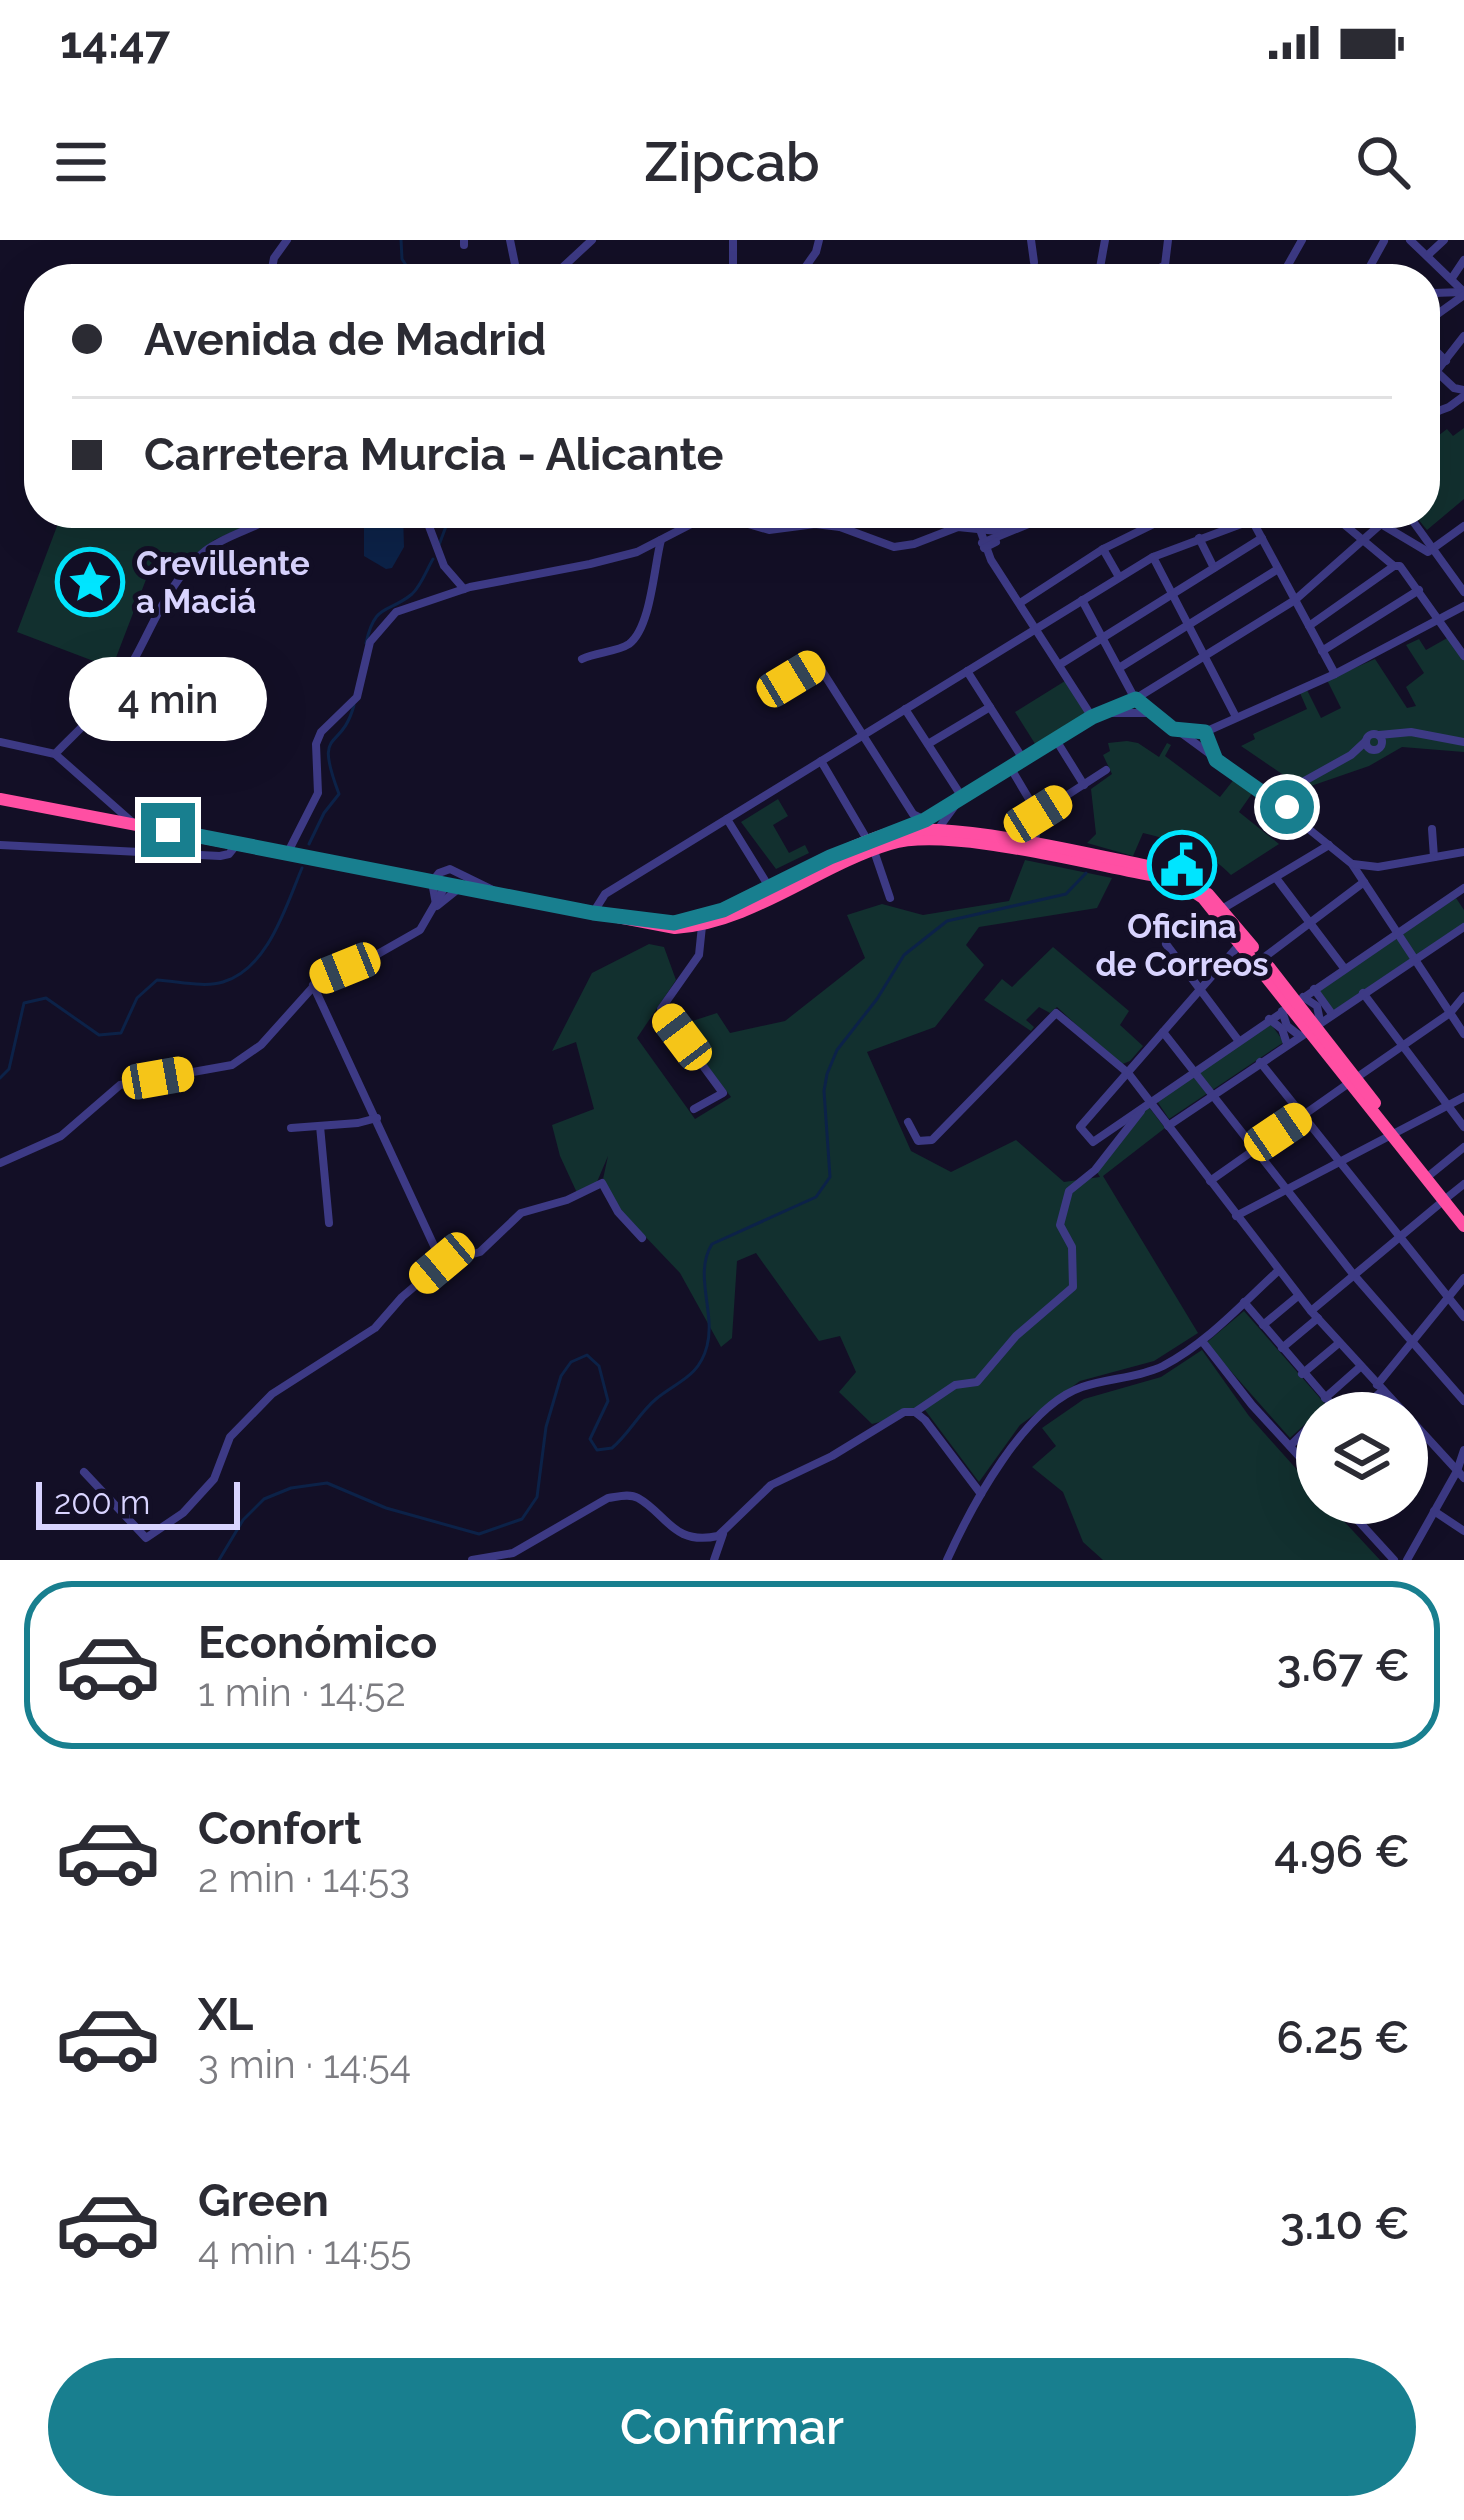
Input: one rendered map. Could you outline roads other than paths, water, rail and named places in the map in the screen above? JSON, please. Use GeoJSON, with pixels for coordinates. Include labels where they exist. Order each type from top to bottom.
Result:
{"type":"FeatureCollection","features":[{"type":"Feature","properties":{"kind":"highway"},"geometry":{"type":"LineString","coordinates":[[0,799],[676,928],[703,926],[871,845]]}},
{"type":"Feature","properties":{"kind":"highway"},"geometry":{"type":"LineString","coordinates":[[649,922],[700,918],[768,885],[907,834],[961,832],[1158,868],[1204,890],[1394,1134],[1464,1214]]}},
{"type":"Feature","properties":{"kind":"highway"},"geometry":{"type":"LineString","coordinates":[[942,834],[1155,876],[1184,886],[1220,911],[1240,944],[1292,1004]]}},
{"type":"Feature","properties":{"kind":"highway"},"geometry":{"type":"LineString","coordinates":[[1394,1134],[1431,1174],[1464,1226]]}},
{"type":"Feature","properties":{"kind":"street"},"geometry":{"type":"LineString","coordinates":[[566,264],[592,240]]}},
{"type":"Feature","properties":{"kind":"street"},"geometry":{"type":"LineString","coordinates":[[1031,240],[1034,262]]}},
{"type":"Feature","properties":{"kind":"street"},"geometry":{"type":"LineString","coordinates":[[1410,240],[1439,264]]}},
{"type":"Feature","properties":{"kind":"street"},"geometry":{"type":"LineString","coordinates":[[1429,254],[1432,240]]}},
{"type":"Feature","properties":{"kind":"street"},"geometry":{"type":"LineString","coordinates":[[1429,254],[1444,240]]}},
{"type":"Feature","properties":{"kind":"street"},"geometry":{"type":"LineString","coordinates":[[1452,278],[1464,260]]}},
{"type":"Feature","properties":{"kind":"street"},"geometry":{"type":"LineString","coordinates":[[1440,265],[1464,293]]}},
{"type":"Feature","properties":{"kind":"street"},"geometry":{"type":"LineString","coordinates":[[1440,368],[1464,336]]}},
{"type":"Feature","properties":{"kind":"street"},"geometry":{"type":"LineString","coordinates":[[1440,355],[1446,361]]}},
{"type":"Feature","properties":{"kind":"street"},"geometry":{"type":"LineString","coordinates":[[1440,375],[1464,393]]}},
{"type":"Feature","properties":{"kind":"street"},"geometry":{"type":"LineString","coordinates":[[55,754],[122,682],[190,565],[222,540],[255,528]]}},
{"type":"Feature","properties":{"kind":"street"},"geometry":{"type":"LineString","coordinates":[[429,528],[443,566],[464,589]]}},
{"type":"Feature","properties":{"kind":"street"},"geometry":{"type":"LineString","coordinates":[[288,852],[319,794],[316,744],[357,697],[370,643],[383,623],[396,613],[464,589],[637,552],[683,528]]}},
{"type":"Feature","properties":{"kind":"street"},"geometry":{"type":"LineString","coordinates":[[852,528],[894,547],[955,528]]}},
{"type":"Feature","properties":{"kind":"street"},"geometry":{"type":"LineString","coordinates":[[963,528],[1006,532]]}},
{"type":"Feature","properties":{"kind":"street"},"geometry":{"type":"LineString","coordinates":[[977,528],[991,560],[1092,717]]}},
{"type":"Feature","properties":{"kind":"street"},"geometry":{"type":"LineString","coordinates":[[983,545],[1014,528]]}},
{"type":"Feature","properties":{"kind":"street"},"geometry":{"type":"LineString","coordinates":[[1020,603],[1103,549],[1146,528]]}},
{"type":"Feature","properties":{"kind":"street"},"geometry":{"type":"LineString","coordinates":[[593,913],[604,894],[1119,577],[1221,528]]}},
{"type":"Feature","properties":{"kind":"street"},"geometry":{"type":"LineString","coordinates":[[1256,528],[1335,674]]}},
{"type":"Feature","properties":{"kind":"street"},"geometry":{"type":"LineString","coordinates":[[1349,528],[1394,566]]}},
{"type":"Feature","properties":{"kind":"street"},"geometry":{"type":"LineString","coordinates":[[907,834],[1092,717],[1136,699],[1294,600],[1376,528]]}},
{"type":"Feature","properties":{"kind":"street"},"geometry":{"type":"LineString","coordinates":[[1388,528],[1428,552],[1463,529]]}},
{"type":"Feature","properties":{"kind":"street"},"geometry":{"type":"LineString","coordinates":[[1418,528],[1464,592]]}},
{"type":"Feature","properties":{"kind":"street"},"geometry":{"type":"LineString","coordinates":[[991,560],[996,542],[1006,532]]}},
{"type":"Feature","properties":{"kind":"street"},"geometry":{"type":"LineString","coordinates":[[582,659],[627,645],[638,632],[649,604],[662,538]]}},
{"type":"Feature","properties":{"kind":"street"},"geometry":{"type":"LineString","coordinates":[[1199,538],[1214,568]]}},
{"type":"Feature","properties":{"kind":"street"},"geometry":{"type":"LineString","coordinates":[[1059,665],[1262,538]]}},
{"type":"Feature","properties":{"kind":"street"},"geometry":{"type":"LineString","coordinates":[[983,545],[996,542]]}},
{"type":"Feature","properties":{"kind":"street"},"geometry":{"type":"LineString","coordinates":[[1103,549],[1119,577]]}},
{"type":"Feature","properties":{"kind":"street"},"geometry":{"type":"LineString","coordinates":[[1153,557],[1236,717]]}},
{"type":"Feature","properties":{"kind":"street"},"geometry":{"type":"LineString","coordinates":[[1309,626],[1400,566],[1464,656]]}},
{"type":"Feature","properties":{"kind":"street"},"geometry":{"type":"LineString","coordinates":[[1119,668],[1278,569]]}},
{"type":"Feature","properties":{"kind":"street"},"geometry":{"type":"LineString","coordinates":[[1322,651],[1419,590]]}},
{"type":"Feature","properties":{"kind":"street"},"geometry":{"type":"LineString","coordinates":[[1082,600],[1136,699],[1352,864],[1464,1034]]}},
{"type":"Feature","properties":{"kind":"street"},"geometry":{"type":"LineString","coordinates":[[1193,743],[1205,732],[1335,674],[1464,606]]}},
{"type":"Feature","properties":{"kind":"street"},"geometry":{"type":"LineString","coordinates":[[766,694],[817,663],[913,814],[925,820]]}},
{"type":"Feature","properties":{"kind":"street"},"geometry":{"type":"LineString","coordinates":[[967,671],[1023,759]]}},
{"type":"Feature","properties":{"kind":"street"},"geometry":{"type":"LineString","coordinates":[[1124,710],[1136,699]]}},
{"type":"Feature","properties":{"kind":"street"},"geometry":{"type":"LineString","coordinates":[[928,744],[990,707]]}},
{"type":"Feature","properties":{"kind":"street"},"geometry":{"type":"LineString","coordinates":[[905,709],[962,797]]}},
{"type":"Feature","properties":{"kind":"street"},"geometry":{"type":"LineString","coordinates":[[1092,717],[1124,710],[1153,713]]}},
{"type":"Feature","properties":{"kind":"street"},"geometry":{"type":"LineString","coordinates":[[1173,729],[1205,732]]}},
{"type":"Feature","properties":{"kind":"street"},"geometry":{"type":"LineString","coordinates":[[1205,732],[1216,760]]}},
{"type":"Feature","properties":{"kind":"street"},"geometry":{"type":"LineString","coordinates":[[1270,798],[1277,786],[1290,789],[1368,745],[1378,749],[1381,739],[1393,734],[1411,732],[1464,742]]}},
{"type":"Feature","properties":{"kind":"street"},"geometry":{"type":"LineString","coordinates":[[1056,740],[1084,784]]}},
{"type":"Feature","properties":{"kind":"street"},"geometry":{"type":"LineString","coordinates":[[0,742],[55,754],[133,824]]}},
{"type":"Feature","properties":{"kind":"street"},"geometry":{"type":"LineString","coordinates":[[821,761],[871,845],[890,898]]}},
{"type":"Feature","properties":{"kind":"street"},"geometry":{"type":"LineString","coordinates":[[1010,767],[1038,814],[1035,845]]}},
{"type":"Feature","properties":{"kind":"street"},"geometry":{"type":"LineString","coordinates":[[1038,814],[1106,770]]}},
{"type":"Feature","properties":{"kind":"street"},"geometry":{"type":"LineString","coordinates":[[1284,809],[1292,802],[1290,789]]}},
{"type":"Feature","properties":{"kind":"street"},"geometry":{"type":"LineString","coordinates":[[942,834],[962,797]]}},
{"type":"Feature","properties":{"kind":"street"},"geometry":{"type":"LineString","coordinates":[[952,810],[961,832]]}},
{"type":"Feature","properties":{"kind":"street"},"geometry":{"type":"LineString","coordinates":[[939,811],[935,824],[942,834]]}},
{"type":"Feature","properties":{"kind":"street"},"geometry":{"type":"LineString","coordinates":[[727,819],[768,885]]}},
{"type":"Feature","properties":{"kind":"street"},"geometry":{"type":"LineString","coordinates":[[1432,829],[1434,856]]}},
{"type":"Feature","properties":{"kind":"street"},"geometry":{"type":"LineString","coordinates":[[0,844],[220,856],[229,854],[238,843]]}},
{"type":"Feature","properties":{"kind":"street"},"geometry":{"type":"LineString","coordinates":[[1220,911],[1329,845]]}},
{"type":"Feature","properties":{"kind":"street"},"geometry":{"type":"LineString","coordinates":[[1352,864],[1378,867],[1464,852]]}},
{"type":"Feature","properties":{"kind":"street"},"geometry":{"type":"LineString","coordinates":[[436,908],[439,873],[450,869],[505,895]]}},
{"type":"Feature","properties":{"kind":"street"},"geometry":{"type":"LineString","coordinates":[[1276,878],[1344,968]]}},
{"type":"Feature","properties":{"kind":"street"},"geometry":{"type":"LineString","coordinates":[[1262,959],[1364,882]]}},
{"type":"Feature","properties":{"kind":"street"},"geometry":{"type":"LineString","coordinates":[[0,1163],[61,1136],[120,1085],[232,1065],[261,1045],[313,985],[420,930],[436,908],[462,886]]}},
{"type":"Feature","properties":{"kind":"street"},"geometry":{"type":"LineString","coordinates":[[1240,944],[1080,1127],[1094,1142],[1464,888]]}},
{"type":"Feature","properties":{"kind":"street"},"geometry":{"type":"LineString","coordinates":[[694,1109],[723,1093],[661,1010],[699,955],[703,926]]}},
{"type":"Feature","properties":{"kind":"street"},"geometry":{"type":"LineString","coordinates":[[1168,1126],[1464,927]]}},
{"type":"Feature","properties":{"kind":"street"},"geometry":{"type":"LineString","coordinates":[[1166,944],[1238,1040]]}},
{"type":"Feature","properties":{"kind":"street"},"geometry":{"type":"LineString","coordinates":[[313,985],[442,1263]]}},
{"type":"Feature","properties":{"kind":"street"},"geometry":{"type":"LineString","coordinates":[[1314,989],[1332,1014]]}},
{"type":"Feature","properties":{"kind":"street"},"geometry":{"type":"LineString","coordinates":[[1363,993],[1464,1127]]}},
{"type":"Feature","properties":{"kind":"street"},"geometry":{"type":"LineString","coordinates":[[1210,1180],[1450,1012],[1464,996]]}},
{"type":"Feature","properties":{"kind":"street"},"geometry":{"type":"LineString","coordinates":[[1292,1004],[1317,1006],[1311,1029]]}},
{"type":"Feature","properties":{"kind":"street"},"geometry":{"type":"LineString","coordinates":[[908,1122],[919,1141],[932,1140],[1056,1013],[1128,1072],[1278,1271],[1384,1392]]}},
{"type":"Feature","properties":{"kind":"street"},"geometry":{"type":"LineString","coordinates":[[1269,1019],[1282,1029],[1287,1044]]}},
{"type":"Feature","properties":{"kind":"street"},"geometry":{"type":"LineString","coordinates":[[1163,1033],[1353,1274],[1464,1401]]}},
{"type":"Feature","properties":{"kind":"street"},"geometry":{"type":"LineString","coordinates":[[1260,1062],[1464,1317]]}},
{"type":"Feature","properties":{"kind":"street"},"geometry":{"type":"LineString","coordinates":[[1236,1216],[1464,1096]]}},
{"type":"Feature","properties":{"kind":"street"},"geometry":{"type":"LineString","coordinates":[[472,1560],[513,1553],[608,1498],[625,1496],[638,1498],[665,1524],[708,1538],[723,1532],[771,1485],[832,1456],[904,1412],[914,1412],[956,1385],[977,1382],[1016,1336],[1072,1287],[1072,1247],[1060,1226],[1069,1191],[1094,1170],[1149,1101]]}},
{"type":"Feature","properties":{"kind":"street"},"geometry":{"type":"LineString","coordinates":[[291,1128],[377,1118]]}},
{"type":"Feature","properties":{"kind":"street"},"geometry":{"type":"LineString","coordinates":[[320,1126],[329,1223]]}},
{"type":"Feature","properties":{"kind":"street"},"geometry":{"type":"LineString","coordinates":[[1431,1174],[1464,1147]]}},
{"type":"Feature","properties":{"kind":"street"},"geometry":{"type":"LineString","coordinates":[[84,1472],[146,1538],[183,1513],[214,1479],[230,1437],[272,1394],[375,1328],[442,1263],[480,1252],[521,1214],[602,1183],[618,1212],[642,1238]]}},
{"type":"Feature","properties":{"kind":"street"},"geometry":{"type":"LineString","coordinates":[[1282,1349],[1353,1274],[1464,1184]]}},
{"type":"Feature","properties":{"kind":"street"},"geometry":{"type":"LineString","coordinates":[[947,1560],[981,1494],[1027,1430],[1068,1394],[1158,1369],[1202,1341],[1278,1271]]}},
{"type":"Feature","properties":{"kind":"street"},"geometry":{"type":"LineString","coordinates":[[1376,1392],[1464,1278]]}},
{"type":"Feature","properties":{"kind":"street"},"geometry":{"type":"LineString","coordinates":[[1263,1325],[1298,1296]]}},
{"type":"Feature","properties":{"kind":"street"},"geometry":{"type":"LineString","coordinates":[[1244,1303],[1319,1392]]}},
{"type":"Feature","properties":{"kind":"street"},"geometry":{"type":"LineString","coordinates":[[1202,1341],[1296,1453]]}},
{"type":"Feature","properties":{"kind":"street"},"geometry":{"type":"LineString","coordinates":[[1302,1374],[1339,1342]]}},
{"type":"Feature","properties":{"kind":"street"},"geometry":{"type":"LineString","coordinates":[[1336,1392],[1360,1367]]}},
{"type":"Feature","properties":{"kind":"street"},"geometry":{"type":"LineString","coordinates":[[914,1412],[981,1494]]}},
{"type":"Feature","properties":{"kind":"street"},"geometry":{"type":"LineString","coordinates":[[1428,1439],[1461,1474]]}},
{"type":"Feature","properties":{"kind":"street"},"geometry":{"type":"LineString","coordinates":[[1290,1446],[1296,1440]]}},
{"type":"Feature","properties":{"kind":"street"},"geometry":{"type":"LineString","coordinates":[[1407,1560],[1461,1474],[1464,1450]]}},
{"type":"Feature","properties":{"kind":"street"},"geometry":{"type":"LineString","coordinates":[[1435,1511],[1464,1531]]}},
{"type":"Feature","properties":{"kind":"street"},"geometry":{"type":"LineString","coordinates":[[1361,1524],[1394,1560]]}},
{"type":"Feature","properties":{"kind":"street"},"geometry":{"type":"LineString","coordinates":[[714,1560],[723,1532]]}},
{"type":"Feature","properties":{"kind":"water"},"geometry":{"type":"Polygon","coordinates":[[[364,528],[403,528],[404,547],[392,568],[364,556],[364,528]]]}},
{"type":"Feature","properties":{"kind":"waterway"},"geometry":{"type":"LineString","coordinates":[[401,240],[405,264]]}},
{"type":"Feature","properties":{"kind":"waterway"},"geometry":{"type":"LineString","coordinates":[[439,545],[445,528]]}},
{"type":"Feature","properties":{"kind":"waterway"},"geometry":{"type":"LineString","coordinates":[[366,643],[378,615],[412,594],[433,559]]}},
{"type":"Feature","properties":{"kind":"waterway"},"geometry":{"type":"LineString","coordinates":[[309,844],[339,794],[329,748],[354,705]]}},
{"type":"Feature","properties":{"kind":"waterway"},"geometry":{"type":"LineString","coordinates":[[0,1078],[9,1069],[24,1003],[46,998],[99,1035],[121,1033],[137,998],[157,980],[207,984],[239,975],[264,950],[302,868]]}},
{"type":"Feature","properties":{"kind":"waterway"},"geometry":{"type":"LineString","coordinates":[[219,1560],[243,1520],[264,1499],[291,1488],[327,1483],[386,1508],[479,1534],[522,1519],[537,1497],[546,1427],[561,1376],[571,1362],[587,1355],[599,1366],[608,1401],[590,1439],[597,1450],[612,1448],[650,1405],[693,1372],[703,1356],[709,1333],[704,1268],[712,1244],[816,1197],[830,1177],[827,1074],[837,1050],[904,955],[947,921],[1066,894],[1086,873]]}},
{"type":"Feature","properties":{"kind":"place","name":"Crevillente a Maciá"},"geometry":{"type":"Point","coordinates":[90,582]}},
{"type":"Feature","properties":{"kind":"place","name":"Oficina de Correos"},"geometry":{"type":"Point","coordinates":[1182,865]}}]}
